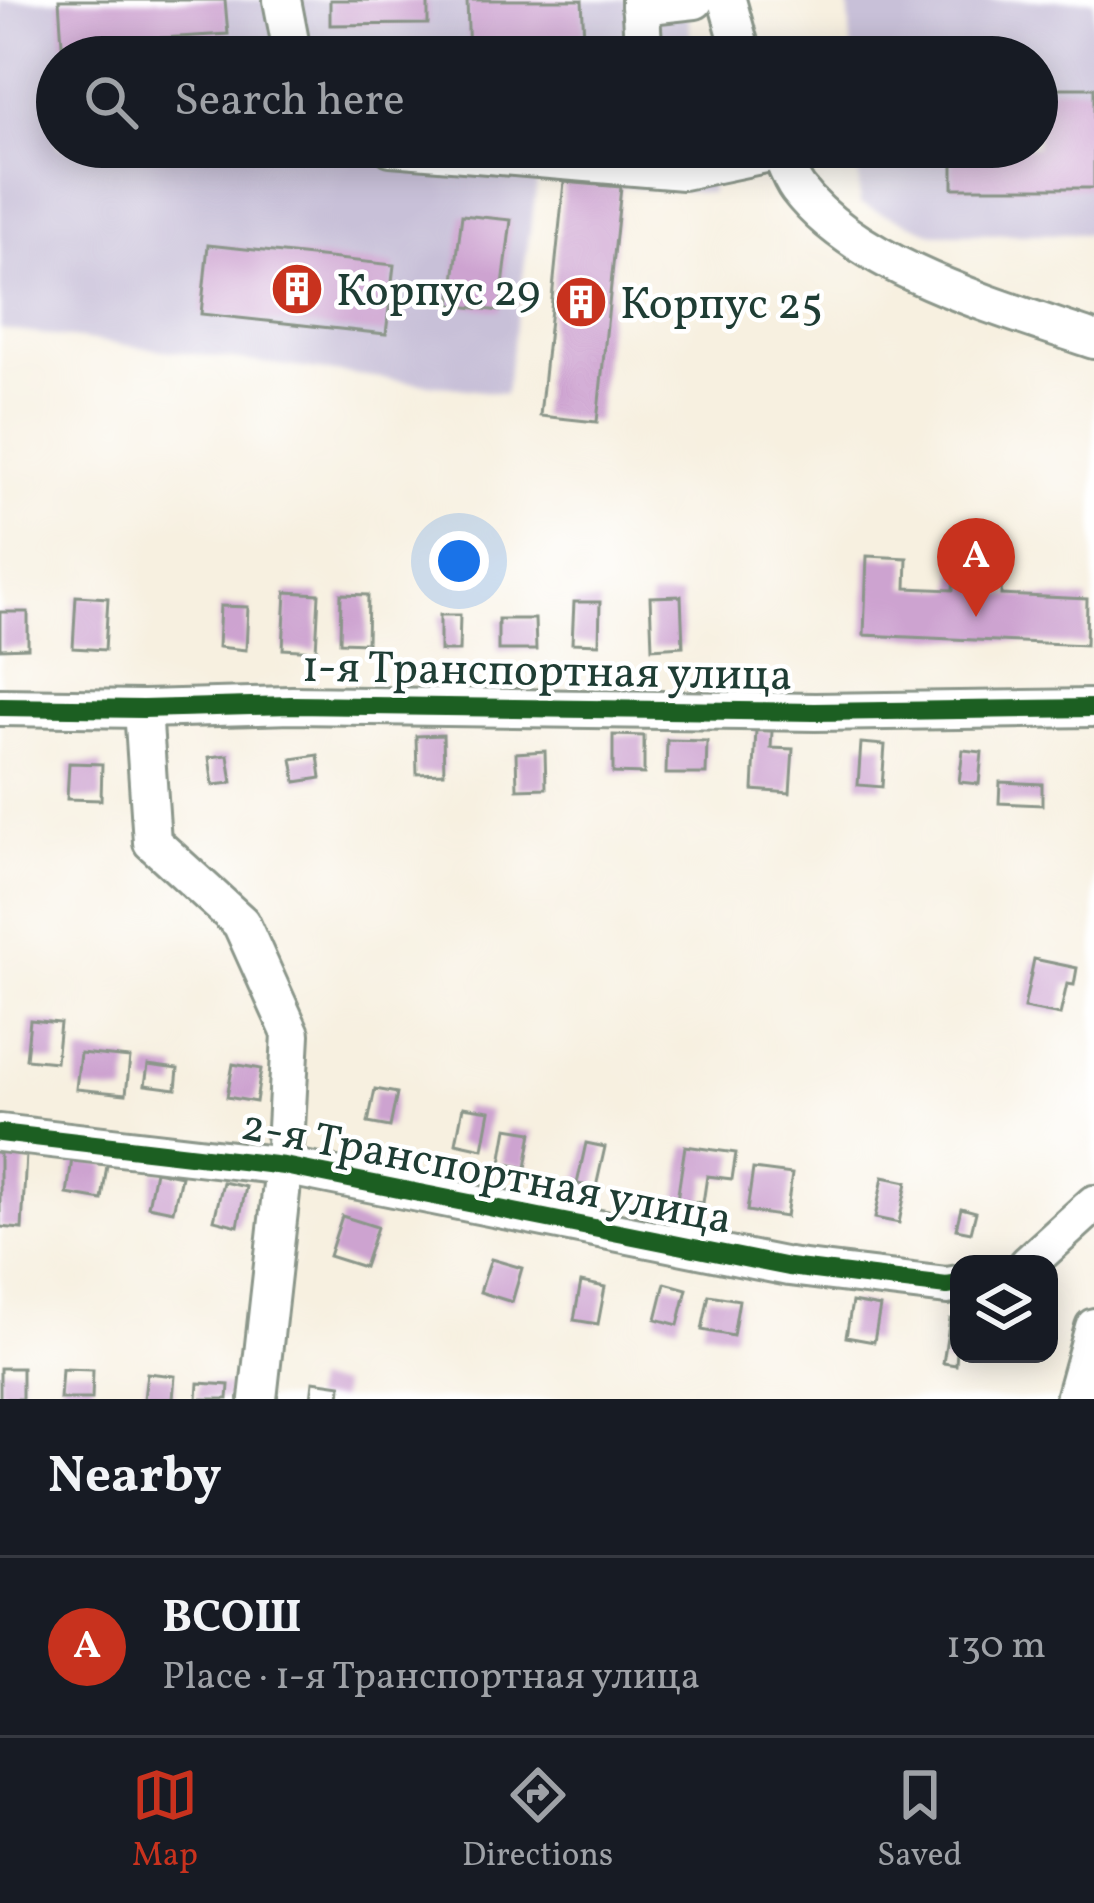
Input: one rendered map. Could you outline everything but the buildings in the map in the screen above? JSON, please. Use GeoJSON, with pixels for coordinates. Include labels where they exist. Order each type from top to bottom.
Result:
{"type":"FeatureCollection","features":[{"type":"Feature","properties":{"kind":"street"},"geometry":{"type":"LineString","coordinates":[[282,0],[289,36]]}},
{"type":"Feature","properties":{"kind":"street"},"geometry":{"type":"LineString","coordinates":[[642,36],[640,3],[695,0]]}},
{"type":"Feature","properties":{"kind":"street"},"geometry":{"type":"LineString","coordinates":[[727,0],[737,36]]}},
{"type":"Feature","properties":{"kind":"street"},"geometry":{"type":"LineString","coordinates":[[646,168],[696,168]]}},
{"type":"Feature","properties":{"kind":"street"},"geometry":{"type":"LineString","coordinates":[[788,168],[798,188],[850,238],[918,275],[1094,340]]}},
{"type":"Feature","properties":{"kind":"street","name":"1-я Транспортная улица"},"geometry":{"type":"LineString","coordinates":[[0,707],[292,705],[815,712],[1094,708]]}},
{"type":"Feature","properties":{"kind":"street"},"geometry":{"type":"LineString","coordinates":[[143,709],[152,842],[241,923],[292,1034],[284,1166],[258,1399]]}},
{"type":"Feature","properties":{"kind":"street","name":"2-я Транспортная улица"},"geometry":{"type":"LineString","coordinates":[[0,1133],[284,1166],[789,1267],[950,1286]]}},
{"type":"Feature","properties":{"kind":"street"},"geometry":{"type":"LineString","coordinates":[[1038,1255],[1094,1204]]}},
{"type":"Feature","properties":{"kind":"street"},"geometry":{"type":"LineString","coordinates":[[1074,1399],[1094,1327]]}},
{"type":"Feature","properties":{"kind":"shaded area"},"geometry":{"type":"Polygon","coordinates":[[[0,0],[686,0],[690,36],[36,36],[36,168],[708,168],[711,193],[621,187],[539,171],[505,394],[0,329],[0,0]]]}},
{"type":"Feature","properties":{"kind":"shaded area"},"geometry":{"type":"Polygon","coordinates":[[[848,0],[1094,0],[1094,234],[935,234],[860,204],[858,168],[1058,168],[1058,36],[851,36],[848,0]]]}},
{"type":"Feature","properties":{"kind":"cycle path"},"geometry":{"type":"LineString","coordinates":[[0,707],[292,705],[815,712],[1094,708]]}},
{"type":"Feature","properties":{"kind":"cycle path"},"geometry":{"type":"LineString","coordinates":[[0,1133],[284,1166],[789,1267],[950,1286]]}},
{"type":"Feature","properties":{"kind":"place","name":"Корпус 29"},"geometry":{"type":"Point","coordinates":[297,289]}},
{"type":"Feature","properties":{"kind":"place","name":"Корпус 25"},"geometry":{"type":"Point","coordinates":[581,302]}},
{"type":"Feature","properties":{"kind":"place","name":"ВСОШ"},"geometry":{"type":"Point","coordinates":[976,617]}}]}
